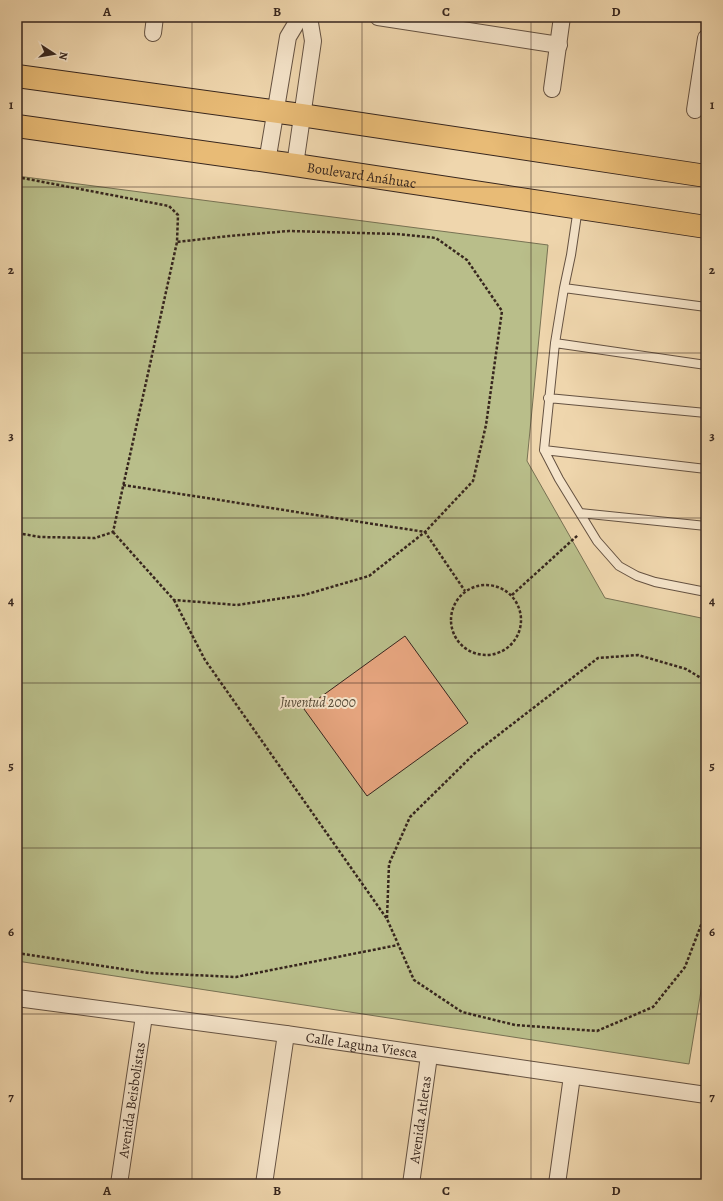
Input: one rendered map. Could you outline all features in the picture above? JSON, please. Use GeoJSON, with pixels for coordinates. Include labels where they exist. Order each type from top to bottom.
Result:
{"type":"FeatureCollection","features":[{"type":"Feature","properties":{"kind":"main road"},"geometry":{"type":"LineString","coordinates":[[17,76],[301,115],[706,176]]}},
{"type":"Feature","properties":{"kind":"main road","name":"Boulevard Anáhuac"},"geometry":{"type":"LineString","coordinates":[[17,126],[295,165],[706,226]]}},
{"type":"Feature","properties":{"kind":"street"},"geometry":{"type":"LineString","coordinates":[[153,33],[155,17]]}},
{"type":"Feature","properties":{"kind":"street"},"geometry":{"type":"LineString","coordinates":[[267,162],[288,37],[300,17]]}},
{"type":"Feature","properties":{"kind":"street"},"geometry":{"type":"LineString","coordinates":[[295,165],[301,115],[313,41],[309,17]]}},
{"type":"Feature","properties":{"kind":"street"},"geometry":{"type":"LineString","coordinates":[[378,17],[418,20],[559,45]]}},
{"type":"Feature","properties":{"kind":"street"},"geometry":{"type":"LineString","coordinates":[[552,89],[562,17]]}},
{"type":"Feature","properties":{"kind":"street"},"geometry":{"type":"LineString","coordinates":[[695,110],[704,68],[706,38]]}},
{"type":"Feature","properties":{"kind":"street","name":"Calle Laguna Viesca"},"geometry":{"type":"LineString","coordinates":[[17,998],[286,1034],[429,1056],[706,1095]]}},
{"type":"Feature","properties":{"kind":"street","name":"Avenida Beisbolistas"},"geometry":{"type":"LineString","coordinates":[[119,1184],[144,1016]]}},
{"type":"Feature","properties":{"kind":"street"},"geometry":{"type":"LineString","coordinates":[[264,1184],[286,1034]]}},
{"type":"Feature","properties":{"kind":"street","name":"Avenida Atletas"},"geometry":{"type":"LineString","coordinates":[[411,1184],[429,1056]]}},
{"type":"Feature","properties":{"kind":"street"},"geometry":{"type":"LineString","coordinates":[[557,1184],[572,1076]]}},
{"type":"Feature","properties":{"kind":"lane"},"geometry":{"type":"LineString","coordinates":[[578,208],[555,343],[548,398],[544,450],[559,479],[597,541],[619,566],[637,576],[655,582],[706,592]]}},
{"type":"Feature","properties":{"kind":"lane"},"geometry":{"type":"LineString","coordinates":[[564,288],[706,307]]}},
{"type":"Feature","properties":{"kind":"lane"},"geometry":{"type":"LineString","coordinates":[[555,343],[706,365]]}},
{"type":"Feature","properties":{"kind":"lane"},"geometry":{"type":"LineString","coordinates":[[548,398],[706,414]]}},
{"type":"Feature","properties":{"kind":"lane"},"geometry":{"type":"LineString","coordinates":[[544,450],[706,469]]}},
{"type":"Feature","properties":{"kind":"lane"},"geometry":{"type":"LineString","coordinates":[[580,514],[706,526]]}},
{"type":"Feature","properties":{"kind":"path"},"geometry":{"type":"LineString","coordinates":[[17,177],[168,206],[178,215],[177,242],[113,532]]}},
{"type":"Feature","properties":{"kind":"path"},"geometry":{"type":"LineString","coordinates":[[174,600],[237,605],[304,595],[368,576],[425,532],[473,481],[486,425],[502,311],[466,260],[436,238],[397,234],[289,232],[229,236],[177,242]]}},
{"type":"Feature","properties":{"kind":"path"},"geometry":{"type":"LineString","coordinates":[[123,485],[425,532],[465,591]]}},
{"type":"Feature","properties":{"kind":"path"},"geometry":{"type":"LineString","coordinates":[[512,595],[588,526]]}},
{"type":"Feature","properties":{"kind":"path"},"geometry":{"type":"LineString","coordinates":[[17,532],[40,537],[95,538],[113,532]]}},
{"type":"Feature","properties":{"kind":"path"},"geometry":{"type":"LineString","coordinates":[[113,532],[174,600],[205,660],[387,919],[414,980],[462,1012],[515,1025],[597,1031],[653,1007],[685,967],[706,912]]}},
{"type":"Feature","properties":{"kind":"path"},"geometry":{"type":"LineString","coordinates":[[484,584],[494,585],[504,589],[512,595],[521,613],[521,623],[519,633],[514,642],[507,649],[488,655],[478,654],[468,651],[455,636],[451,617],[453,607],[458,598],[465,591],[474,586],[484,584]]}},
{"type":"Feature","properties":{"kind":"path"},"geometry":{"type":"LineString","coordinates":[[387,919],[389,864],[410,817],[475,753],[598,658],[638,655],[686,669],[706,681]]}},
{"type":"Feature","properties":{"kind":"path"},"geometry":{"type":"LineString","coordinates":[[17,953],[149,973],[236,977],[398,945]]}},
{"type":"Feature","properties":{"kind":"green space","name":"Juventud 2000"},"geometry":{"type":"Polygon","coordinates":[[[17,176],[548,245],[527,461],[605,598],[706,619],[706,960],[689,1064],[17,961],[17,176]]]}},
{"type":"Feature","properties":{"kind":"building"},"geometry":{"type":"Polygon","coordinates":[[[405,636],[468,723],[367,796],[304,709],[405,636]]]}}]}
